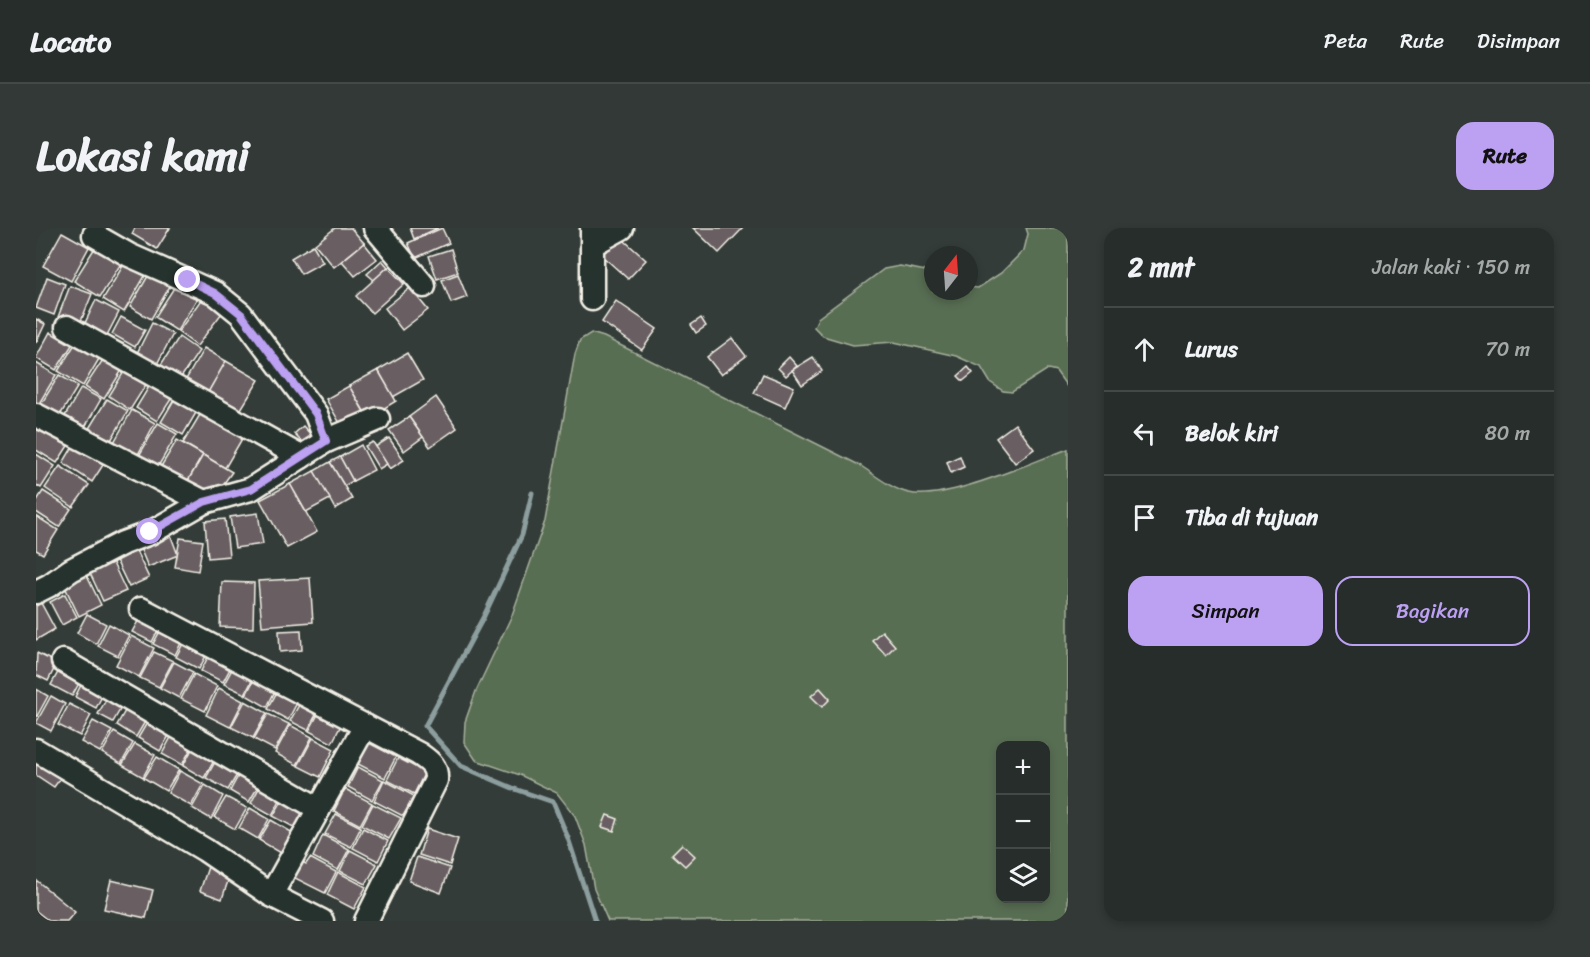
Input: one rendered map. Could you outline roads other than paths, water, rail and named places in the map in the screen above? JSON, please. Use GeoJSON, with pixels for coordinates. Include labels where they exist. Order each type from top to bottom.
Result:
{"type":"FeatureCollection","features":[{"type":"Feature","properties":{"kind":"street"},"geometry":{"type":"LineString","coordinates":[[375,228],[424,286]]}},
{"type":"Feature","properties":{"kind":"street"},"geometry":{"type":"LineString","coordinates":[[592,299],[593,236],[622,228]]}},
{"type":"Feature","properties":{"kind":"street"},"geometry":{"type":"LineString","coordinates":[[91,230],[129,255],[215,293],[241,314],[316,414],[326,441]]}},
{"type":"Feature","properties":{"kind":"street"},"geometry":{"type":"LineString","coordinates":[[67,327],[301,457]]}},
{"type":"Feature","properties":{"kind":"street"},"geometry":{"type":"LineString","coordinates":[[36,415],[204,502]]}},
{"type":"Feature","properties":{"kind":"street"},"geometry":{"type":"LineString","coordinates":[[36,592],[71,570],[150,532],[204,502],[251,489],[326,441],[378,419]]}},
{"type":"Feature","properties":{"kind":"street"},"geometry":{"type":"LineString","coordinates":[[141,609],[419,754],[434,765],[436,780],[366,921]]}},
{"type":"Feature","properties":{"kind":"street"},"geometry":{"type":"LineString","coordinates":[[63,661],[319,809]]}},
{"type":"Feature","properties":{"kind":"street"},"geometry":{"type":"LineString","coordinates":[[271,895],[365,726]]}},
{"type":"Feature","properties":{"kind":"street"},"geometry":{"type":"LineString","coordinates":[[36,750],[205,850],[271,895],[322,921]]}},
{"type":"Feature","properties":{"kind":"waterway"},"geometry":{"type":"LineString","coordinates":[[532,493],[522,535],[484,616],[425,726],[461,766],[553,802],[568,838],[595,921]]}}]}
